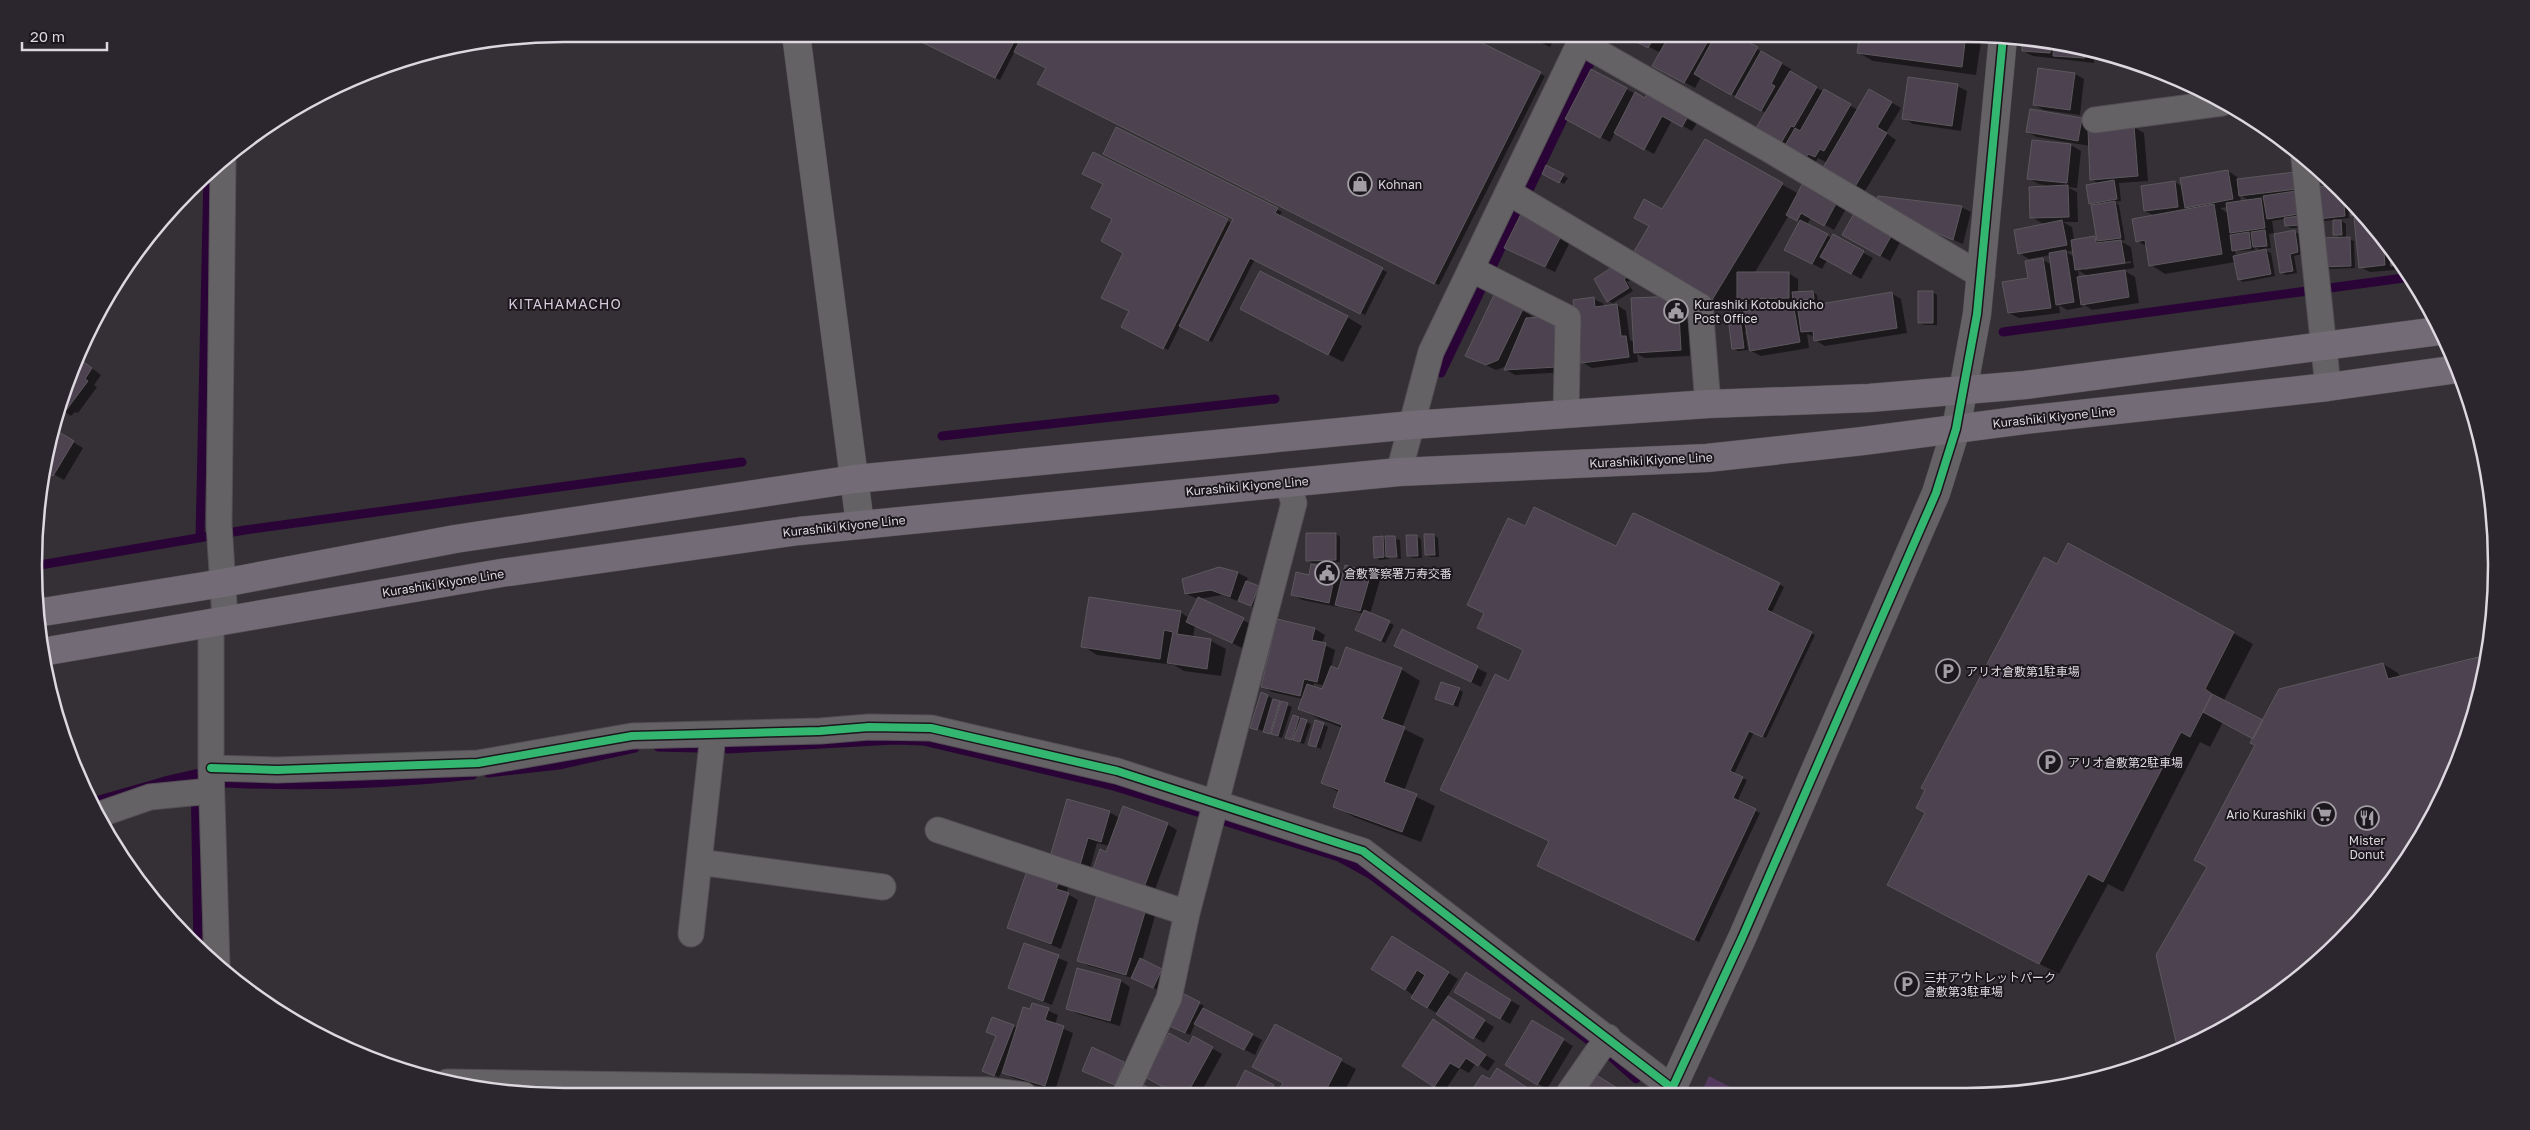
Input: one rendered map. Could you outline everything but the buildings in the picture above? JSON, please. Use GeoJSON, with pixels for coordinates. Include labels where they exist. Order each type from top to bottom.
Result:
{"type":"FeatureCollection","features":[{"type":"Feature","properties":{"kind":"main road"},"geometry":{"type":"LineString","coordinates":[[45,612],[223,583],[455,539],[855,479],[1412,425],[1708,404],[1869,398],[2025,385],[2433,332]]}},
{"type":"Feature","properties":{"kind":"main road","name":"Kurashiki Kiyone Line"},"geometry":{"type":"LineString","coordinates":[[50,651],[218,620],[511,572],[860,524],[1399,472],[1707,458],[1956,428],[2328,387],[2450,370]]}},
{"type":"Feature","properties":{"kind":"street"},"geometry":{"type":"LineString","coordinates":[[797,42],[860,524]]}},
{"type":"Feature","properties":{"kind":"street"},"geometry":{"type":"LineString","coordinates":[[1672,1088],[1746,929],[1936,493],[1956,428],[1965,390],[1982,276],[2002,44]]}},
{"type":"Feature","properties":{"kind":"street"},"geometry":{"type":"LineString","coordinates":[[1399,472],[1431,352],[1482,275],[1589,45],[1982,276]]}},
{"type":"Feature","properties":{"kind":"street"},"geometry":{"type":"LineString","coordinates":[[2095,120],[2211,104]]}},
{"type":"Feature","properties":{"kind":"street"},"geometry":{"type":"LineString","coordinates":[[2305,168],[2322,347],[2328,387]]}},
{"type":"Feature","properties":{"kind":"street"},"geometry":{"type":"LineString","coordinates":[[216,954],[203,786],[223,583],[220,536],[222,170]]}},
{"type":"Feature","properties":{"kind":"street"},"geometry":{"type":"LineString","coordinates":[[1519,199],[1700,306],[1708,404]]}},
{"type":"Feature","properties":{"kind":"street"},"geometry":{"type":"LineString","coordinates":[[1482,275],[1568,318],[1566,414]]}},
{"type":"Feature","properties":{"kind":"street"},"geometry":{"type":"LineString","coordinates":[[1128,1088],[1169,998],[1187,913],[1294,503],[1287,482]]}},
{"type":"Feature","properties":{"kind":"street"},"geometry":{"type":"LineString","coordinates":[[105,812],[150,797],[277,770],[478,763],[632,736],[869,727],[931,728],[1116,770],[1363,851],[1608,1036],[1669,1088]]}},
{"type":"Feature","properties":{"kind":"street"},"geometry":{"type":"LineString","coordinates":[[691,934],[713,734]]}},
{"type":"Feature","properties":{"kind":"street"},"geometry":{"type":"LineString","coordinates":[[938,830],[1187,913]]}},
{"type":"Feature","properties":{"kind":"street"},"geometry":{"type":"LineString","coordinates":[[699,862],[883,888]]}},
{"type":"Feature","properties":{"kind":"street"},"geometry":{"type":"LineString","coordinates":[[1572,1088],[1608,1036]]}},
{"type":"Feature","properties":{"kind":"street"},"geometry":{"type":"LineString","coordinates":[[495,1083],[852,1088]]}},
{"type":"Feature","properties":{"kind":"shaded area"},"geometry":{"type":"Polygon","coordinates":[[[1709,1076],[1732,1088],[1703,1088],[1709,1076]]]}},
{"type":"Feature","properties":{"kind":"waterway"},"geometry":{"type":"LineString","coordinates":[[1441,373],[1600,42]]}},
{"type":"Feature","properties":{"kind":"waterway"},"geometry":{"type":"LineString","coordinates":[[200,538],[208,184]]}},
{"type":"Feature","properties":{"kind":"waterway"},"geometry":{"type":"LineString","coordinates":[[2003,332],[2401,278]]}},
{"type":"Feature","properties":{"kind":"waterway"},"geometry":{"type":"LineString","coordinates":[[942,436],[1275,399]]}},
{"type":"Feature","properties":{"kind":"waterway"},"geometry":{"type":"LineString","coordinates":[[42,565],[245,530],[742,462]]}},
{"type":"Feature","properties":{"kind":"waterway"},"geometry":{"type":"LineString","coordinates":[[727,749],[895,740],[924,741],[1110,785],[1197,812]]}},
{"type":"Feature","properties":{"kind":"waterway"},"geometry":{"type":"LineString","coordinates":[[658,747],[698,748]]}},
{"type":"Feature","properties":{"kind":"waterway"},"geometry":{"type":"LineString","coordinates":[[488,773],[559,765],[635,748]]}},
{"type":"Feature","properties":{"kind":"waterway"},"geometry":{"type":"LineString","coordinates":[[98,800],[200,773]]}},
{"type":"Feature","properties":{"kind":"waterway"},"geometry":{"type":"LineString","coordinates":[[195,775],[198,936]]}},
{"type":"Feature","properties":{"kind":"waterway"},"geometry":{"type":"LineString","coordinates":[[226,783],[350,784],[412,781],[473,775]]}},
{"type":"Feature","properties":{"kind":"waterway"},"geometry":{"type":"LineString","coordinates":[[1224,821],[1339,857],[1370,874],[1591,1042]]}},
{"type":"Feature","properties":{"kind":"waterway"},"geometry":{"type":"LineString","coordinates":[[1609,1055],[1636,1079]]}},
{"type":"Feature","properties":{"kind":"cycle path"},"geometry":{"type":"LineString","coordinates":[[1672,1088],[1742,938],[1936,493],[1956,429],[1977,314],[2002,44]]}},
{"type":"Feature","properties":{"kind":"cycle path"},"geometry":{"type":"LineString","coordinates":[[211,768],[277,770],[478,763],[632,736],[820,731],[869,727],[931,728],[1117,771],[1363,851],[1672,1088]]}},
{"type":"Feature","properties":{"kind":"place","name":"Kohnan"},"geometry":{"type":"Point","coordinates":[1360,184]}},
{"type":"Feature","properties":{"kind":"place","name":"Kurashiki Kotobukicho Post Office"},"geometry":{"type":"Point","coordinates":[1676,311]}},
{"type":"Feature","properties":{"kind":"place","name":"倉敷警察署万寿交番"},"geometry":{"type":"Point","coordinates":[1327,573]}},
{"type":"Feature","properties":{"kind":"place","name":"アリオ倉敷第1駐車場"},"geometry":{"type":"Point","coordinates":[1948,671]}},
{"type":"Feature","properties":{"kind":"place","name":"アリオ倉敷第2駐車場"},"geometry":{"type":"Point","coordinates":[2050,762]}},
{"type":"Feature","properties":{"kind":"place","name":"Ario Kurashiki"},"geometry":{"type":"Point","coordinates":[2324,814]}},
{"type":"Feature","properties":{"kind":"place","name":"Mister Donut"},"geometry":{"type":"Point","coordinates":[2367,818]}},
{"type":"Feature","properties":{"kind":"place","name":"三井アウトレットパーク 倉敷第3駐車場"},"geometry":{"type":"Point","coordinates":[1907,984]}},
{"type":"Feature","properties":{"kind":"district","name":"KITAHAMACHO"},"geometry":{"type":"Point","coordinates":[565,303]}}]}
